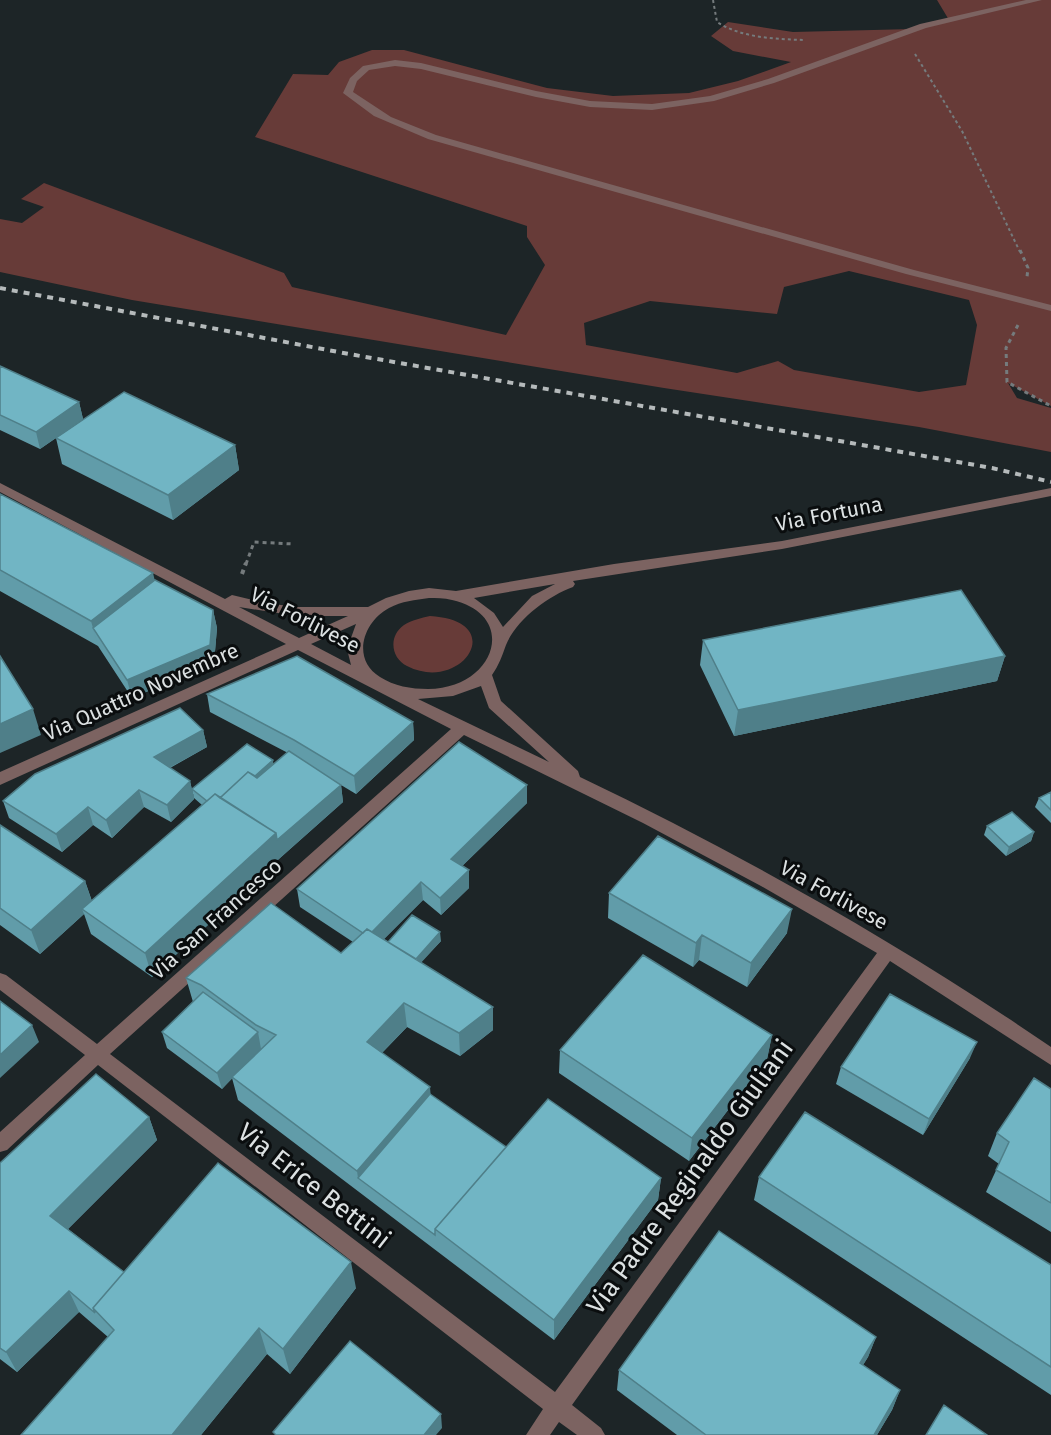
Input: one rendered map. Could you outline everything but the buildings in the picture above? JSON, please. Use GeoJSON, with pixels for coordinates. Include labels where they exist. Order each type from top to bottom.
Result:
{"type":"FeatureCollection","features":[{"type":"Feature","properties":{"kind":"street"},"geometry":{"type":"LineString","coordinates":[[1038,0],[923,26],[771,81],[711,99],[652,107],[590,104],[526,92],[421,66],[394,63],[366,68],[353,80],[348,93],[385,121],[432,137],[910,272],[1051,308]]}},
{"type":"Feature","properties":{"kind":"street","name":"Via Forlivese"},"geometry":{"type":"LineString","coordinates":[[0,487],[394,692],[415,696],[441,695],[465,688],[485,675],[494,704],[586,787]]}},
{"type":"Feature","properties":{"kind":"street","name":"Via Fortuna"},"geometry":{"type":"LineString","coordinates":[[456,596],[614,569],[782,545],[1051,492]]}},
{"type":"Feature","properties":{"kind":"street","name":"Via Fortuna"},"geometry":{"type":"LineString","coordinates":[[501,641],[526,607],[552,589],[614,569]]}},
{"type":"Feature","properties":{"kind":"street","name":"Via Forlivese"},"geometry":{"type":"LineString","coordinates":[[195,588],[256,607],[317,614],[376,609]]}},
{"type":"Feature","properties":{"kind":"street","name":"Via Forlivese"},"geometry":{"type":"LineString","coordinates":[[501,641],[496,623],[482,609],[456,596],[429,593],[398,598],[376,609],[365,619],[354,640],[356,660],[369,679],[462,728],[698,844],[888,951],[975,1004],[1051,1057]]}},
{"type":"Feature","properties":{"kind":"street","name":"Via Quattro Novembre"},"geometry":{"type":"LineString","coordinates":[[0,779],[376,609]]}},
{"type":"Feature","properties":{"kind":"street"},"geometry":{"type":"LineString","coordinates":[[485,675],[497,659],[501,641]]}},
{"type":"Feature","properties":{"kind":"street","name":"Via San Francesco"},"geometry":{"type":"LineString","coordinates":[[0,1144],[97,1054],[462,728]]}},
{"type":"Feature","properties":{"kind":"street","name":"Via Padre Reginaldo Giuliani"},"geometry":{"type":"LineString","coordinates":[[537,1435],[888,951]]}},
{"type":"Feature","properties":{"kind":"street","name":"Via Erice Bettini"},"geometry":{"type":"LineString","coordinates":[[0,980],[594,1435]]}},
{"type":"Feature","properties":{"kind":"path"},"geometry":{"type":"LineString","coordinates":[[713,0],[713,11],[717,22],[722,26],[756,34],[813,40]]}},
{"type":"Feature","properties":{"kind":"path"},"geometry":{"type":"LineString","coordinates":[[900,34],[949,110],[1028,268],[1027,279]]}},
{"type":"Feature","properties":{"kind":"path"},"geometry":{"type":"LineString","coordinates":[[1020,322],[1006,348],[1007,382],[1051,406]]}},
{"type":"Feature","properties":{"kind":"path"},"geometry":{"type":"LineString","coordinates":[[240,580],[254,542],[294,544]]}},
{"type":"Feature","properties":{"kind":"shaded area"},"geometry":{"type":"Polygon","coordinates":[[[937,0],[1051,0],[1051,406],[1008,383],[1017,398],[1051,408],[1051,452],[919,427],[664,388],[132,300],[0,272],[0,219],[22,223],[44,207],[21,199],[44,183],[284,273],[292,287],[506,335],[545,265],[527,237],[527,226],[255,137],[293,74],[328,75],[339,62],[372,50],[404,50],[547,88],[613,96],[689,93],[738,81],[791,62],[733,51],[711,36],[728,22],[793,32],[913,29],[949,20],[937,0]],[[849,271],[784,287],[777,314],[650,301],[584,323],[586,345],[737,373],[778,361],[794,370],[919,392],[966,385],[977,325],[969,300],[849,271]]]}},
{"type":"Feature","properties":{"kind":"shaded area"},"geometry":{"type":"Polygon","coordinates":[[[430,616],[454,621],[468,630],[473,641],[469,653],[459,664],[445,671],[427,672],[407,666],[395,652],[395,635],[399,630],[410,622],[430,616]]]}},
{"type":"Feature","properties":{"kind":"railway"},"geometry":{"type":"LineString","coordinates":[[0,288],[349,354],[992,468],[1051,482]]}}]}
